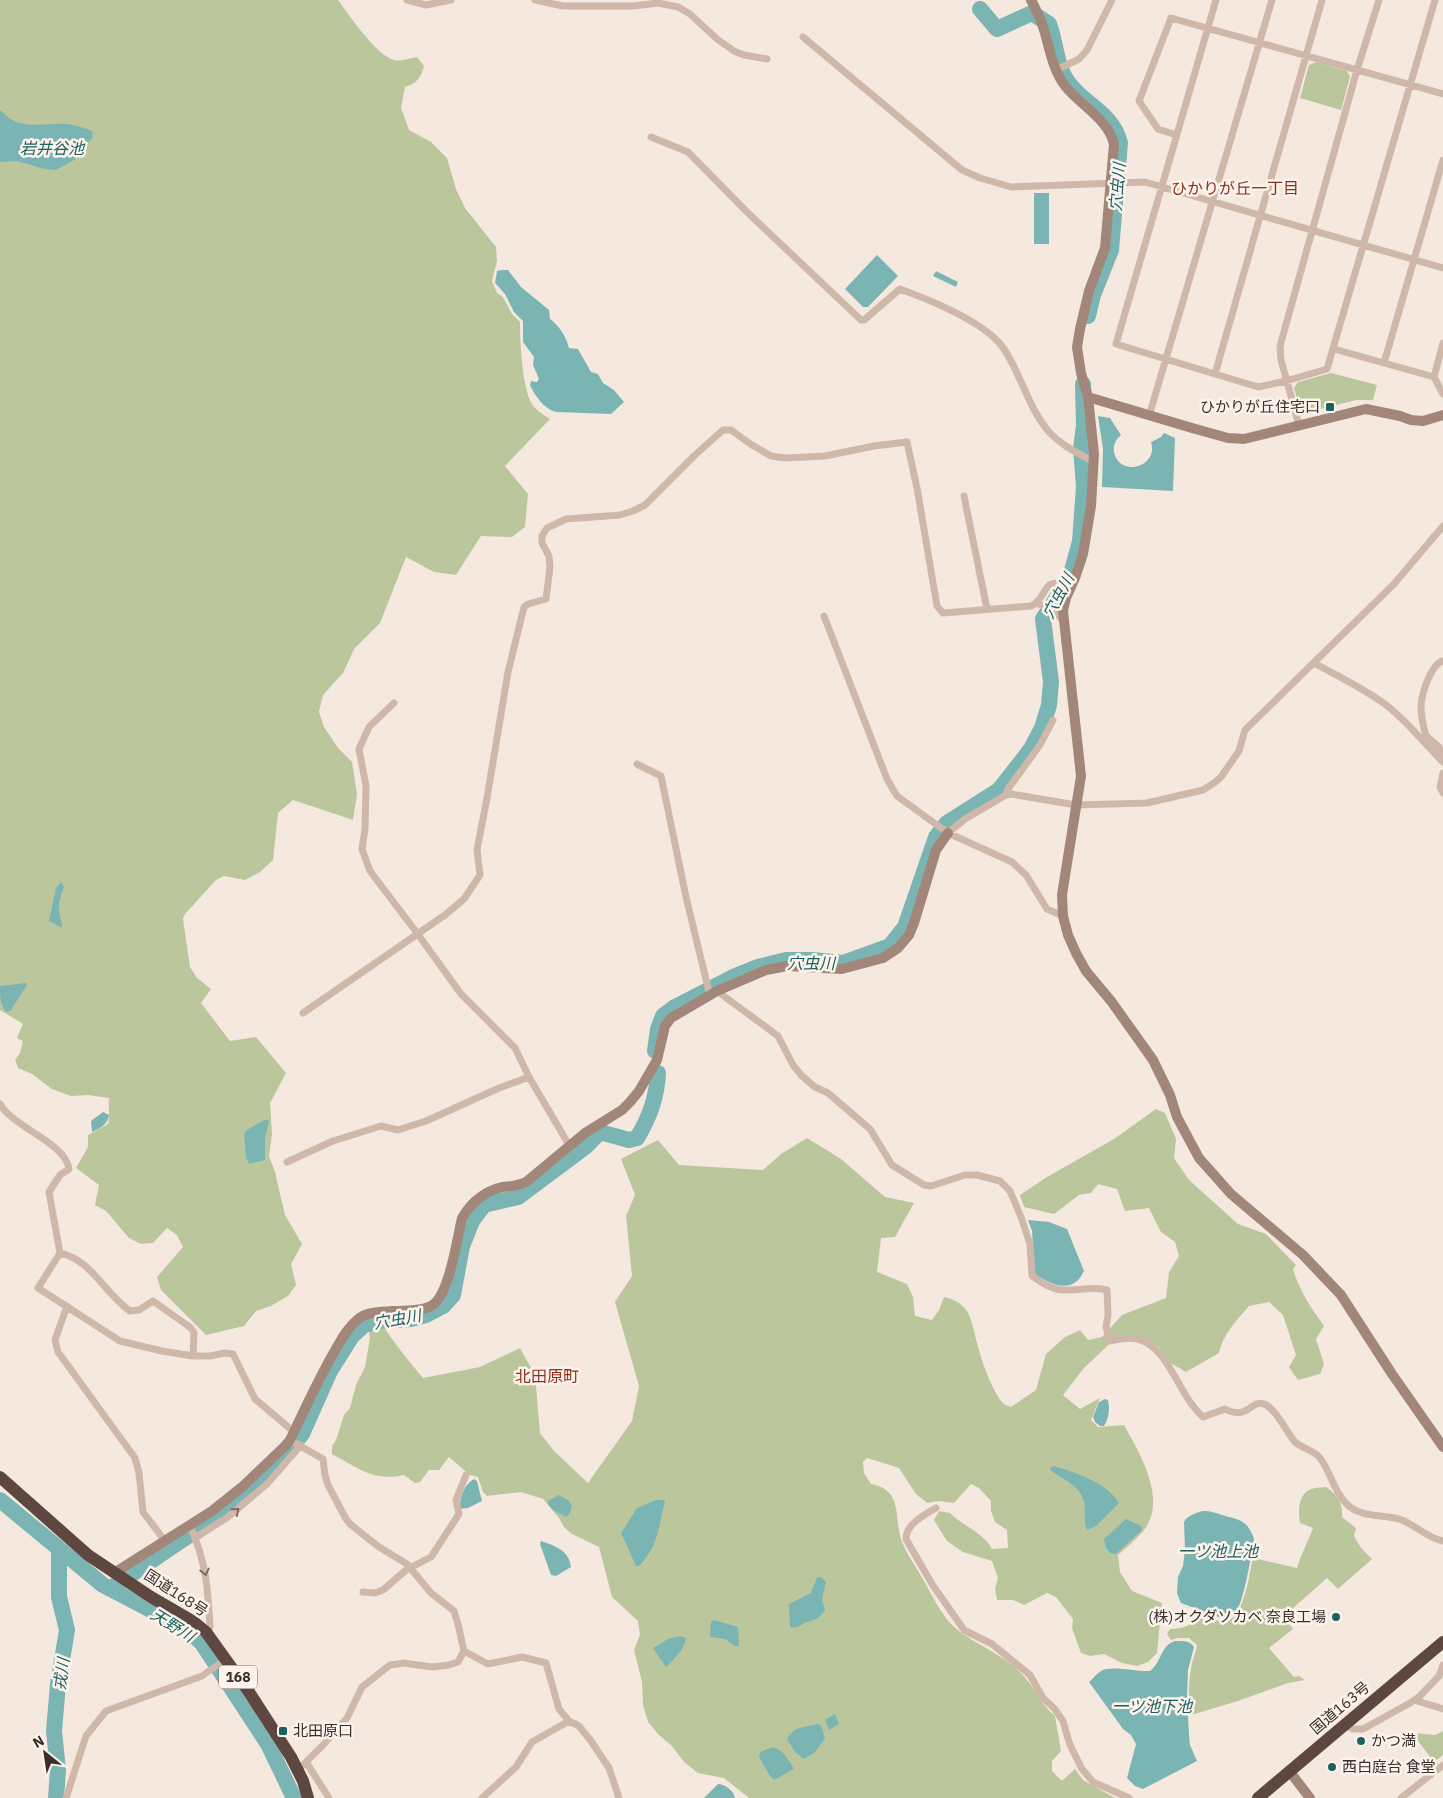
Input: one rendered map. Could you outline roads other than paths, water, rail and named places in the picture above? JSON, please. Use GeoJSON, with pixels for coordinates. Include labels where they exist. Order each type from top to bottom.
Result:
{"type":"FeatureCollection","features":[{"type":"Feature","properties":{"kind":"highway","name":"国道168号"},"geometry":{"type":"LineString","coordinates":[[0,1477],[88,1555],[194,1622],[206,1632],[302,1766],[308,1798]]}},
{"type":"Feature","properties":{"kind":"highway","name":"国道163号"},"geometry":{"type":"LineString","coordinates":[[1258,1798],[1443,1642]]}},
{"type":"Feature","properties":{"kind":"street"},"geometry":{"type":"LineString","coordinates":[[407,0],[426,5],[452,0]]}},
{"type":"Feature","properties":{"kind":"street"},"geometry":{"type":"LineString","coordinates":[[535,0],[563,6],[634,6],[658,3],[678,7],[690,14],[717,39],[734,51],[750,57],[767,59]]}},
{"type":"Feature","properties":{"kind":"street"},"geometry":{"type":"LineString","coordinates":[[1031,0],[1041,20],[1056,70],[1061,80],[1074,96],[1102,122],[1112,135],[1114,144],[1105,248],[1089,291],[1077,348],[1081,373],[1088,397],[1094,462],[1087,534],[1083,554],[1063,611],[1081,776],[1062,895],[1063,916],[1068,935],[1086,971],[1112,1001],[1153,1060],[1170,1095],[1177,1117],[1199,1158],[1231,1194],[1303,1255],[1342,1295],[1392,1374],[1443,1446]]}},
{"type":"Feature","properties":{"kind":"street"},"geometry":{"type":"LineString","coordinates":[[1056,70],[1079,59],[1087,50],[1112,0]]}},
{"type":"Feature","properties":{"kind":"street"},"geometry":{"type":"LineString","coordinates":[[1216,0],[1116,344],[1258,386],[1286,381],[1327,369],[1435,0]]}},
{"type":"Feature","properties":{"kind":"street"},"geometry":{"type":"LineString","coordinates":[[1149,416],[1272,0]]}},
{"type":"Feature","properties":{"kind":"street"},"geometry":{"type":"LineString","coordinates":[[1215,374],[1322,0]]}},
{"type":"Feature","properties":{"kind":"street"},"geometry":{"type":"LineString","coordinates":[[1299,424],[1286,381],[1280,346],[1357,70],[1379,0]]}},
{"type":"Feature","properties":{"kind":"street"},"geometry":{"type":"LineString","coordinates":[[1176,135],[1158,129],[1139,101],[1171,18],[1443,94]]}},
{"type":"Feature","properties":{"kind":"street"},"geometry":{"type":"LineString","coordinates":[[803,37],[962,170],[980,178],[1011,187],[1146,182],[1443,269]]}},
{"type":"Feature","properties":{"kind":"street"},"geometry":{"type":"LineString","coordinates":[[651,137],[688,152],[747,212],[861,320],[864,320],[900,289],[958,315],[991,336],[1005,350],[1048,432],[1063,445],[1094,462]]}},
{"type":"Feature","properties":{"kind":"street"},"geometry":{"type":"LineString","coordinates":[[1384,363],[1443,160]]}},
{"type":"Feature","properties":{"kind":"street"},"geometry":{"type":"LineString","coordinates":[[1443,343],[1434,377],[1443,394]]}},
{"type":"Feature","properties":{"kind":"street"},"geometry":{"type":"LineString","coordinates":[[1334,349],[1434,377]]}},
{"type":"Feature","properties":{"kind":"street"},"geometry":{"type":"LineString","coordinates":[[1088,397],[1228,438],[1244,439],[1366,409],[1423,421],[1443,415]]}},
{"type":"Feature","properties":{"kind":"street"},"geometry":{"type":"LineString","coordinates":[[303,1013],[444,916],[464,899],[480,875],[477,850],[508,672],[524,608],[528,604],[546,599],[550,567],[549,556],[542,543],[542,536],[547,528],[566,519],[607,516],[634,511],[645,505],[723,430],[730,430],[771,456],[785,458],[825,456],[874,446],[907,442],[917,488],[937,606],[943,613],[1031,606],[1036,604],[1046,587],[1052,583],[1061,582],[1072,586]]}},
{"type":"Feature","properties":{"kind":"street"},"geometry":{"type":"LineString","coordinates":[[964,496],[987,609]]}},
{"type":"Feature","properties":{"kind":"street"},"geometry":{"type":"LineString","coordinates":[[114,1573],[190,1526],[242,1487],[292,1436],[319,1380],[347,1329],[364,1315],[372,1312],[417,1310],[430,1307],[437,1302],[446,1287],[462,1218],[466,1211],[485,1194],[526,1182],[585,1132],[622,1110],[639,1091],[657,1060],[665,1026],[671,1018],[714,994],[766,970],[787,966],[842,969],[889,955],[909,935],[936,850],[948,833],[964,819],[1006,795],[1011,794],[1076,805],[1148,803],[1203,790],[1214,784],[1239,751],[1245,730],[1394,584],[1443,526]]}},
{"type":"Feature","properties":{"kind":"street"},"geometry":{"type":"LineString","coordinates":[[1036,604],[1057,613],[1063,621]]}},
{"type":"Feature","properties":{"kind":"street"},"geometry":{"type":"LineString","coordinates":[[824,616],[887,779],[896,796],[948,833],[1012,862],[1026,876],[1047,909],[1063,916]]}},
{"type":"Feature","properties":{"kind":"street"},"geometry":{"type":"LineString","coordinates":[[1443,661],[1431,672],[1421,706],[1426,736],[1439,747],[1443,756]]}},
{"type":"Feature","properties":{"kind":"street"},"geometry":{"type":"LineString","coordinates":[[1314,663],[1362,689],[1386,705],[1443,762]]}},
{"type":"Feature","properties":{"kind":"street"},"geometry":{"type":"LineString","coordinates":[[394,703],[369,727],[359,749],[366,786],[365,829],[362,849],[370,871],[418,933],[461,994],[515,1048],[528,1077],[569,1145]]}},
{"type":"Feature","properties":{"kind":"street"},"geometry":{"type":"LineString","coordinates":[[1006,795],[1008,789],[1040,745],[1053,720]]}},
{"type":"Feature","properties":{"kind":"street"},"geometry":{"type":"LineString","coordinates":[[637,764],[661,776],[686,897],[714,994],[778,1036],[793,1065],[802,1076],[815,1087],[828,1093],[870,1129],[892,1165],[924,1185],[931,1186],[954,1178],[971,1175],[1000,1181],[1010,1191],[1021,1217],[1030,1244],[1032,1276],[1043,1283],[1063,1290],[1096,1288],[1106,1290],[1108,1315],[1106,1328],[1110,1341],[1126,1338],[1138,1339],[1152,1345],[1173,1374],[1192,1406],[1203,1417],[1225,1409],[1234,1414],[1241,1414],[1258,1404],[1264,1404],[1272,1410],[1302,1448],[1312,1451],[1320,1457],[1333,1486],[1351,1507],[1362,1513],[1402,1520],[1424,1533],[1443,1541]]}},
{"type":"Feature","properties":{"kind":"street"},"geometry":{"type":"LineString","coordinates":[[1443,773],[1440,787],[1443,793]]}},
{"type":"Feature","properties":{"kind":"street"},"geometry":{"type":"LineString","coordinates":[[287,1162],[333,1141],[382,1126],[398,1130],[426,1121],[528,1077]]}},
{"type":"Feature","properties":{"kind":"street"},"geometry":{"type":"LineString","coordinates":[[0,1104],[5,1112],[38,1137],[57,1147],[69,1164],[69,1169],[60,1175],[49,1192],[60,1253],[38,1288],[120,1341],[162,1352],[193,1356],[210,1356],[225,1352],[233,1354],[255,1399],[301,1445],[323,1459],[328,1485],[350,1524],[411,1568],[431,1593],[454,1611],[464,1651],[458,1662],[449,1666],[404,1663],[390,1665],[362,1687],[347,1718],[302,1766],[329,1798]]}},
{"type":"Feature","properties":{"kind":"street"},"geometry":{"type":"LineString","coordinates":[[60,1253],[70,1255],[82,1262],[112,1295],[130,1311],[139,1310],[153,1301],[191,1328],[194,1333],[193,1356]]}},
{"type":"Feature","properties":{"kind":"street"},"geometry":{"type":"LineString","coordinates":[[66,1306],[55,1340],[58,1352],[135,1458],[139,1474],[143,1512],[165,1541]]}},
{"type":"Feature","properties":{"kind":"street"},"geometry":{"type":"LineString","coordinates":[[195,1538],[228,1517],[267,1484],[301,1445]]}},
{"type":"Feature","properties":{"kind":"street"},"geometry":{"type":"LineString","coordinates":[[363,1592],[375,1593],[383,1590],[411,1568],[431,1557],[459,1514],[456,1500],[466,1475]]}},
{"type":"Feature","properties":{"kind":"street"},"geometry":{"type":"LineString","coordinates":[[936,1508],[906,1532],[906,1539],[932,1584],[964,1630],[992,1644],[1030,1675],[1043,1698],[1054,1708],[1063,1721],[1070,1745],[1088,1778],[1129,1798]]}},
{"type":"Feature","properties":{"kind":"street"},"geometry":{"type":"LineString","coordinates":[[190,1526],[200,1549],[208,1584],[210,1627],[206,1632]]}},
{"type":"Feature","properties":{"kind":"street"},"geometry":{"type":"LineString","coordinates":[[464,1651],[488,1664],[522,1657],[546,1663],[559,1709],[569,1721],[579,1726],[600,1754],[609,1768],[619,1798]]}},
{"type":"Feature","properties":{"kind":"street"},"geometry":{"type":"LineString","coordinates":[[66,1798],[86,1736],[106,1711],[202,1676],[226,1659]]}},
{"type":"Feature","properties":{"kind":"street"},"geometry":{"type":"LineString","coordinates":[[1344,1725],[1353,1729],[1363,1729],[1414,1700],[1439,1676],[1443,1665]]}},
{"type":"Feature","properties":{"kind":"street"},"geometry":{"type":"LineString","coordinates":[[1414,1700],[1443,1709]]}},
{"type":"Feature","properties":{"kind":"street"},"geometry":{"type":"LineString","coordinates":[[482,1798],[516,1767],[532,1742],[569,1721]]}},
{"type":"Feature","properties":{"kind":"street"},"geometry":{"type":"LineString","coordinates":[[1400,1798],[1443,1765]]}},
{"type":"Feature","properties":{"kind":"street"},"geometry":{"type":"LineString","coordinates":[[1290,1772],[1310,1798]]}},
{"type":"Feature","properties":{"kind":"water","name":"岩井谷池"},"geometry":{"type":"Polygon","coordinates":[[[0,110],[19,123],[31,125],[73,125],[92,131],[93,137],[74,160],[56,170],[17,161],[0,162],[0,110]]]}},
{"type":"Feature","properties":{"kind":"water"},"geometry":{"type":"Polygon","coordinates":[[[1034,193],[1049,193],[1049,244],[1034,244],[1034,193]]]}},
{"type":"Feature","properties":{"kind":"water"},"geometry":{"type":"Polygon","coordinates":[[[877,255],[898,276],[868,307],[863,307],[845,289],[877,255]]]}},
{"type":"Feature","properties":{"kind":"water"},"geometry":{"type":"Polygon","coordinates":[[[508,270],[521,287],[549,310],[550,319],[562,332],[569,348],[578,349],[591,372],[598,374],[603,383],[614,390],[624,402],[611,414],[556,412],[548,408],[537,398],[530,385],[531,381],[537,382],[539,379],[533,365],[534,357],[523,342],[523,321],[514,312],[505,294],[495,283],[497,271],[508,270]]]}},
{"type":"Feature","properties":{"kind":"water"},"geometry":{"type":"Polygon","coordinates":[[[936,271],[958,282],[956,287],[933,276],[936,271]]]}},
{"type":"Feature","properties":{"kind":"water"},"geometry":{"type":"Polygon","coordinates":[[[1098,416],[1110,418],[1121,435],[1115,442],[1114,452],[1117,460],[1123,465],[1130,467],[1144,463],[1149,458],[1152,451],[1151,442],[1161,437],[1164,433],[1175,438],[1173,491],[1102,487],[1103,449],[1098,416]]]}},
{"type":"Feature","properties":{"kind":"water"},"geometry":{"type":"Polygon","coordinates":[[[61,882],[64,887],[59,905],[62,928],[49,921],[56,888],[61,882]]]}},
{"type":"Feature","properties":{"kind":"water"},"geometry":{"type":"Polygon","coordinates":[[[26,983],[27,985],[11,1010],[7,1012],[0,997],[0,986],[26,983]]]}},
{"type":"Feature","properties":{"kind":"water"},"geometry":{"type":"Polygon","coordinates":[[[103,1112],[109,1115],[107,1121],[101,1128],[92,1132],[91,1121],[103,1112]]]}},
{"type":"Feature","properties":{"kind":"water"},"geometry":{"type":"Polygon","coordinates":[[[264,1120],[269,1122],[265,1137],[265,1160],[249,1164],[246,1157],[244,1134],[247,1130],[264,1120]]]}},
{"type":"Feature","properties":{"kind":"water"},"geometry":{"type":"Polygon","coordinates":[[[1028,1220],[1049,1222],[1067,1229],[1084,1271],[1078,1280],[1067,1286],[1061,1286],[1050,1283],[1035,1274],[1032,1231],[1028,1220]]]}},
{"type":"Feature","properties":{"kind":"water"},"geometry":{"type":"Polygon","coordinates":[[[1105,1399],[1108,1400],[1109,1413],[1104,1426],[1100,1426],[1093,1417],[1099,1402],[1105,1399]]]}},
{"type":"Feature","properties":{"kind":"water"},"geometry":{"type":"Polygon","coordinates":[[[1054,1466],[1099,1484],[1114,1496],[1119,1503],[1096,1526],[1087,1530],[1085,1505],[1082,1496],[1070,1483],[1051,1471],[1050,1468],[1054,1466]]]}},
{"type":"Feature","properties":{"kind":"water"},"geometry":{"type":"Polygon","coordinates":[[[474,1479],[477,1481],[482,1501],[468,1508],[459,1509],[463,1492],[474,1479]]]}},
{"type":"Feature","properties":{"kind":"water"},"geometry":{"type":"Polygon","coordinates":[[[559,1495],[568,1500],[572,1506],[570,1513],[566,1517],[553,1510],[548,1504],[548,1501],[559,1495]]]}},
{"type":"Feature","properties":{"kind":"water"},"geometry":{"type":"Polygon","coordinates":[[[656,1500],[663,1500],[665,1502],[657,1535],[651,1551],[639,1566],[636,1566],[621,1533],[637,1508],[656,1500]]]}},
{"type":"Feature","properties":{"kind":"water","name":"一ツ池上池"},"geometry":{"type":"Polygon","coordinates":[[[1203,1511],[1213,1512],[1245,1523],[1254,1539],[1240,1604],[1234,1613],[1224,1619],[1181,1603],[1177,1593],[1178,1577],[1183,1566],[1185,1550],[1184,1522],[1190,1516],[1203,1511]]]}},
{"type":"Feature","properties":{"kind":"water"},"geometry":{"type":"Polygon","coordinates":[[[1126,1519],[1141,1526],[1142,1530],[1116,1554],[1110,1553],[1106,1548],[1104,1539],[1126,1519]]]}},
{"type":"Feature","properties":{"kind":"water"},"geometry":{"type":"Polygon","coordinates":[[[541,1541],[556,1547],[564,1553],[570,1561],[571,1567],[556,1576],[551,1575],[540,1544],[541,1541]]]}},
{"type":"Feature","properties":{"kind":"water"},"geometry":{"type":"Polygon","coordinates":[[[817,1577],[821,1577],[826,1582],[822,1600],[825,1610],[816,1619],[796,1627],[790,1627],[789,1604],[811,1593],[817,1577]]]}},
{"type":"Feature","properties":{"kind":"water"},"geometry":{"type":"Polygon","coordinates":[[[714,1620],[738,1627],[739,1646],[735,1646],[725,1639],[710,1637],[711,1621],[714,1620]]]}},
{"type":"Feature","properties":{"kind":"water"},"geometry":{"type":"Polygon","coordinates":[[[680,1636],[686,1638],[684,1646],[666,1667],[653,1648],[668,1639],[680,1636]]]}},
{"type":"Feature","properties":{"kind":"water","name":"一ツ池下池"},"geometry":{"type":"Polygon","coordinates":[[[1175,1641],[1188,1642],[1194,1647],[1188,1670],[1187,1699],[1190,1745],[1197,1761],[1143,1789],[1135,1786],[1127,1778],[1136,1744],[1089,1682],[1105,1669],[1150,1671],[1166,1647],[1175,1641]]]}},
{"type":"Feature","properties":{"kind":"water"},"geometry":{"type":"Polygon","coordinates":[[[835,1714],[839,1724],[829,1730],[825,1720],[835,1714]]]}},
{"type":"Feature","properties":{"kind":"water"},"geometry":{"type":"Polygon","coordinates":[[[817,1724],[821,1725],[825,1739],[814,1753],[804,1759],[795,1752],[787,1739],[796,1729],[817,1724]]]}},
{"type":"Feature","properties":{"kind":"water"},"geometry":{"type":"Polygon","coordinates":[[[773,1747],[783,1753],[794,1769],[774,1780],[759,1757],[760,1752],[773,1747]]]}},
{"type":"Feature","properties":{"kind":"water"},"geometry":{"type":"Polygon","coordinates":[[[718,1784],[729,1788],[735,1798],[704,1798],[718,1784]]]}},
{"type":"Feature","properties":{"kind":"waterway","name":"穴虫川"},"geometry":{"type":"LineString","coordinates":[[980,9],[997,29],[1032,13],[1049,24],[1064,76],[1075,90],[1111,124],[1120,143],[1111,250],[1093,295],[1088,316]]}},
{"type":"Feature","properties":{"kind":"waterway","name":"穴虫川"},"geometry":{"type":"LineString","coordinates":[[655,1051],[658,1029],[663,1016],[675,1007],[733,977],[758,967],[786,960],[843,963],[890,946],[905,927],[936,837],[947,823],[999,790],[1031,749],[1042,728],[1049,705],[1051,682],[1043,619],[1070,578],[1080,541],[1084,486],[1081,449],[1084,425],[1083,384]]}},
{"type":"Feature","properties":{"kind":"waterway","name":"穴虫川"},"geometry":{"type":"LineString","coordinates":[[110,1589],[232,1506],[279,1462],[302,1434],[330,1371],[352,1336],[364,1325],[378,1321],[411,1319],[426,1315],[443,1306],[453,1295],[462,1246],[472,1221],[484,1205],[518,1197],[585,1147],[600,1132],[629,1140],[637,1138],[652,1107],[658,1073]]}},
{"type":"Feature","properties":{"kind":"waterway","name":"天野川"},"geometry":{"type":"LineString","coordinates":[[0,1500],[103,1585],[185,1628],[202,1643],[268,1744],[294,1798]]}},
{"type":"Feature","properties":{"kind":"waterway","name":"戎川"},"geometry":{"type":"LineString","coordinates":[[56,1798],[58,1770],[54,1731],[58,1684],[67,1630],[59,1597],[59,1550]]}},
{"type":"Feature","properties":{"kind":"place","name":"ひかりが丘住宅口"},"geometry":{"type":"Point","coordinates":[1330,407]}},
{"type":"Feature","properties":{"kind":"place","name":"(株)オクダソカベ 奈良工場"},"geometry":{"type":"Point","coordinates":[1336,1617]}},
{"type":"Feature","properties":{"kind":"place","name":"北田原口"},"geometry":{"type":"Point","coordinates":[283,1731]}},
{"type":"Feature","properties":{"kind":"place","name":"かつ満"},"geometry":{"type":"Point","coordinates":[1361,1741]}},
{"type":"Feature","properties":{"kind":"place","name":"西白庭台 食堂"},"geometry":{"type":"Point","coordinates":[1332,1767]}},
{"type":"Feature","properties":{"kind":"district","name":"ひかりが丘一丁目"},"geometry":{"type":"Point","coordinates":[1235,188]}},
{"type":"Feature","properties":{"kind":"district","name":"北田原町"},"geometry":{"type":"Point","coordinates":[547,1376]}}]}
